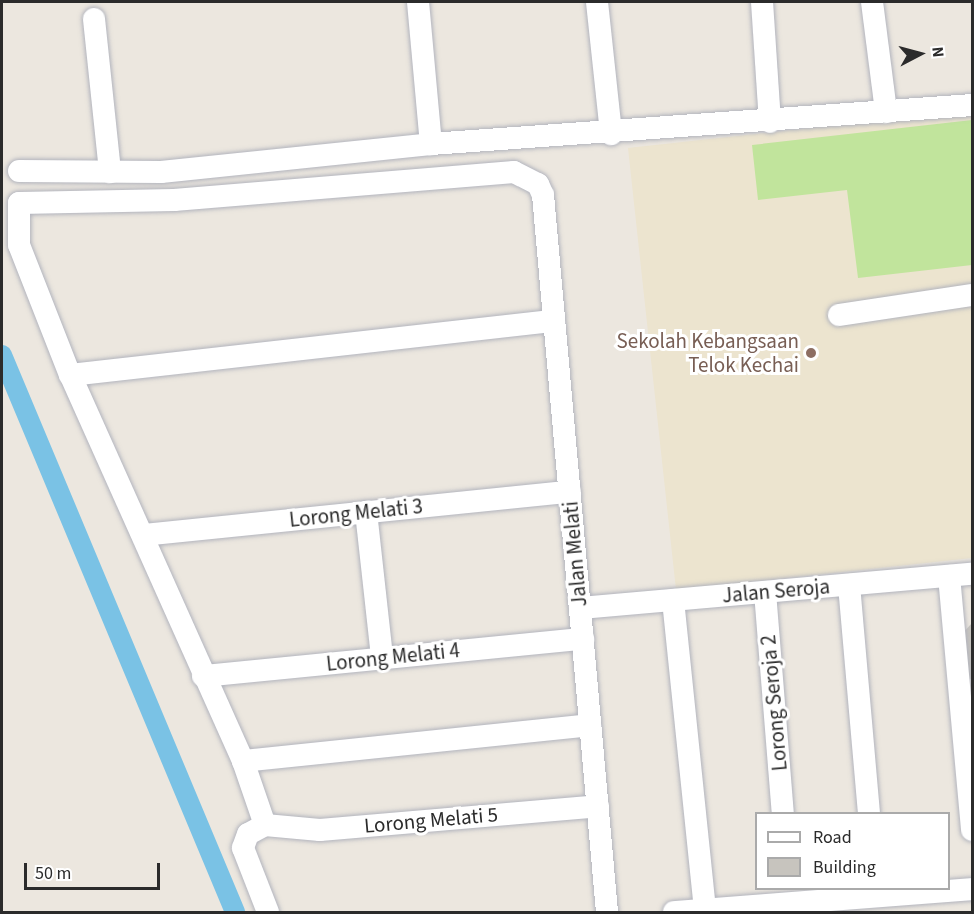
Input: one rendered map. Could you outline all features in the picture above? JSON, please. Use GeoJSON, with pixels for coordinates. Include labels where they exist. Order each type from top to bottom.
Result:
{"type":"FeatureCollection","features":[{"type":"Feature","properties":{"kind":"street"},"geometry":{"type":"LineString","coordinates":[[418,2],[431,144]]}},
{"type":"Feature","properties":{"kind":"street"},"geometry":{"type":"LineString","coordinates":[[597,2],[611,134]]}},
{"type":"Feature","properties":{"kind":"street"},"geometry":{"type":"LineString","coordinates":[[762,2],[770,122]]}},
{"type":"Feature","properties":{"kind":"street"},"geometry":{"type":"LineString","coordinates":[[872,2],[886,112]]}},
{"type":"Feature","properties":{"kind":"street"},"geometry":{"type":"LineString","coordinates":[[94,19],[110,172]]}},
{"type":"Feature","properties":{"kind":"street"},"geometry":{"type":"LineString","coordinates":[[19,171],[110,172],[226,167],[431,144],[611,134],[972,105]]}},
{"type":"Feature","properties":{"kind":"street","name":"Jalan Melati"},"geometry":{"type":"LineString","coordinates":[[10,199],[174,200],[514,172],[538,184],[543,195],[607,912]]}},
{"type":"Feature","properties":{"kind":"street"},"geometry":{"type":"LineString","coordinates":[[10,199],[19,245],[70,375],[243,761],[265,825],[248,834],[243,848],[268,912]]}},
{"type":"Feature","properties":{"kind":"street"},"geometry":{"type":"LineString","coordinates":[[839,315],[972,294]]}},
{"type":"Feature","properties":{"kind":"street"},"geometry":{"type":"LineString","coordinates":[[70,375],[554,321]]}},
{"type":"Feature","properties":{"kind":"street","name":"Lorong Melati 3"},"geometry":{"type":"LineString","coordinates":[[143,535],[570,492]]}},
{"type":"Feature","properties":{"kind":"street"},"geometry":{"type":"LineString","coordinates":[[366,512],[382,658]]}},
{"type":"Feature","properties":{"kind":"street","name":"Jalan Seroja"},"geometry":{"type":"LineString","coordinates":[[580,608],[972,574]]}},
{"type":"Feature","properties":{"kind":"street"},"geometry":{"type":"LineString","coordinates":[[950,576],[963,616],[972,830]]}},
{"type":"Feature","properties":{"kind":"street"},"geometry":{"type":"LineString","coordinates":[[849,585],[869,812]]}},
{"type":"Feature","properties":{"kind":"street","name":"Lorong Seroja 2"},"geometry":{"type":"LineString","coordinates":[[765,592],[783,812]]}},
{"type":"Feature","properties":{"kind":"street"},"geometry":{"type":"LineString","coordinates":[[673,600],[705,911]]}},
{"type":"Feature","properties":{"kind":"street","name":"Lorong Melati 4"},"geometry":{"type":"LineString","coordinates":[[203,676],[583,639]]}},
{"type":"Feature","properties":{"kind":"street"},"geometry":{"type":"LineString","coordinates":[[243,761],[590,725]]}},
{"type":"Feature","properties":{"kind":"street","name":"Lorong Melati 5"},"geometry":{"type":"LineString","coordinates":[[265,825],[320,830],[598,806]]}},
{"type":"Feature","properties":{"kind":"street"},"geometry":{"type":"LineString","coordinates":[[674,912],[705,911],[790,901],[877,899],[972,888]]}},
{"type":"Feature","properties":{"kind":"shaded area","name":"Sekolah Kebangsaan Telok Kechai"},"geometry":{"type":"Polygon","coordinates":[[[972,110],[972,558],[676,590],[628,148],[972,110]]]}},
{"type":"Feature","properties":{"kind":"green space"},"geometry":{"type":"Polygon","coordinates":[[[972,120],[972,265],[858,278],[847,190],[758,200],[752,145],[972,120]]]}},
{"type":"Feature","properties":{"kind":"building"},"geometry":{"type":"Polygon","coordinates":[[[972,623],[972,679],[965,680],[961,635],[972,623]]]}},
{"type":"Feature","properties":{"kind":"waterway"},"geometry":{"type":"LineString","coordinates":[[2,355],[235,912]]}},
{"type":"Feature","properties":{"kind":"place","name":"Sekolah Kebangsaan Telok Kechai"},"geometry":{"type":"Point","coordinates":[811,353]}}]}
